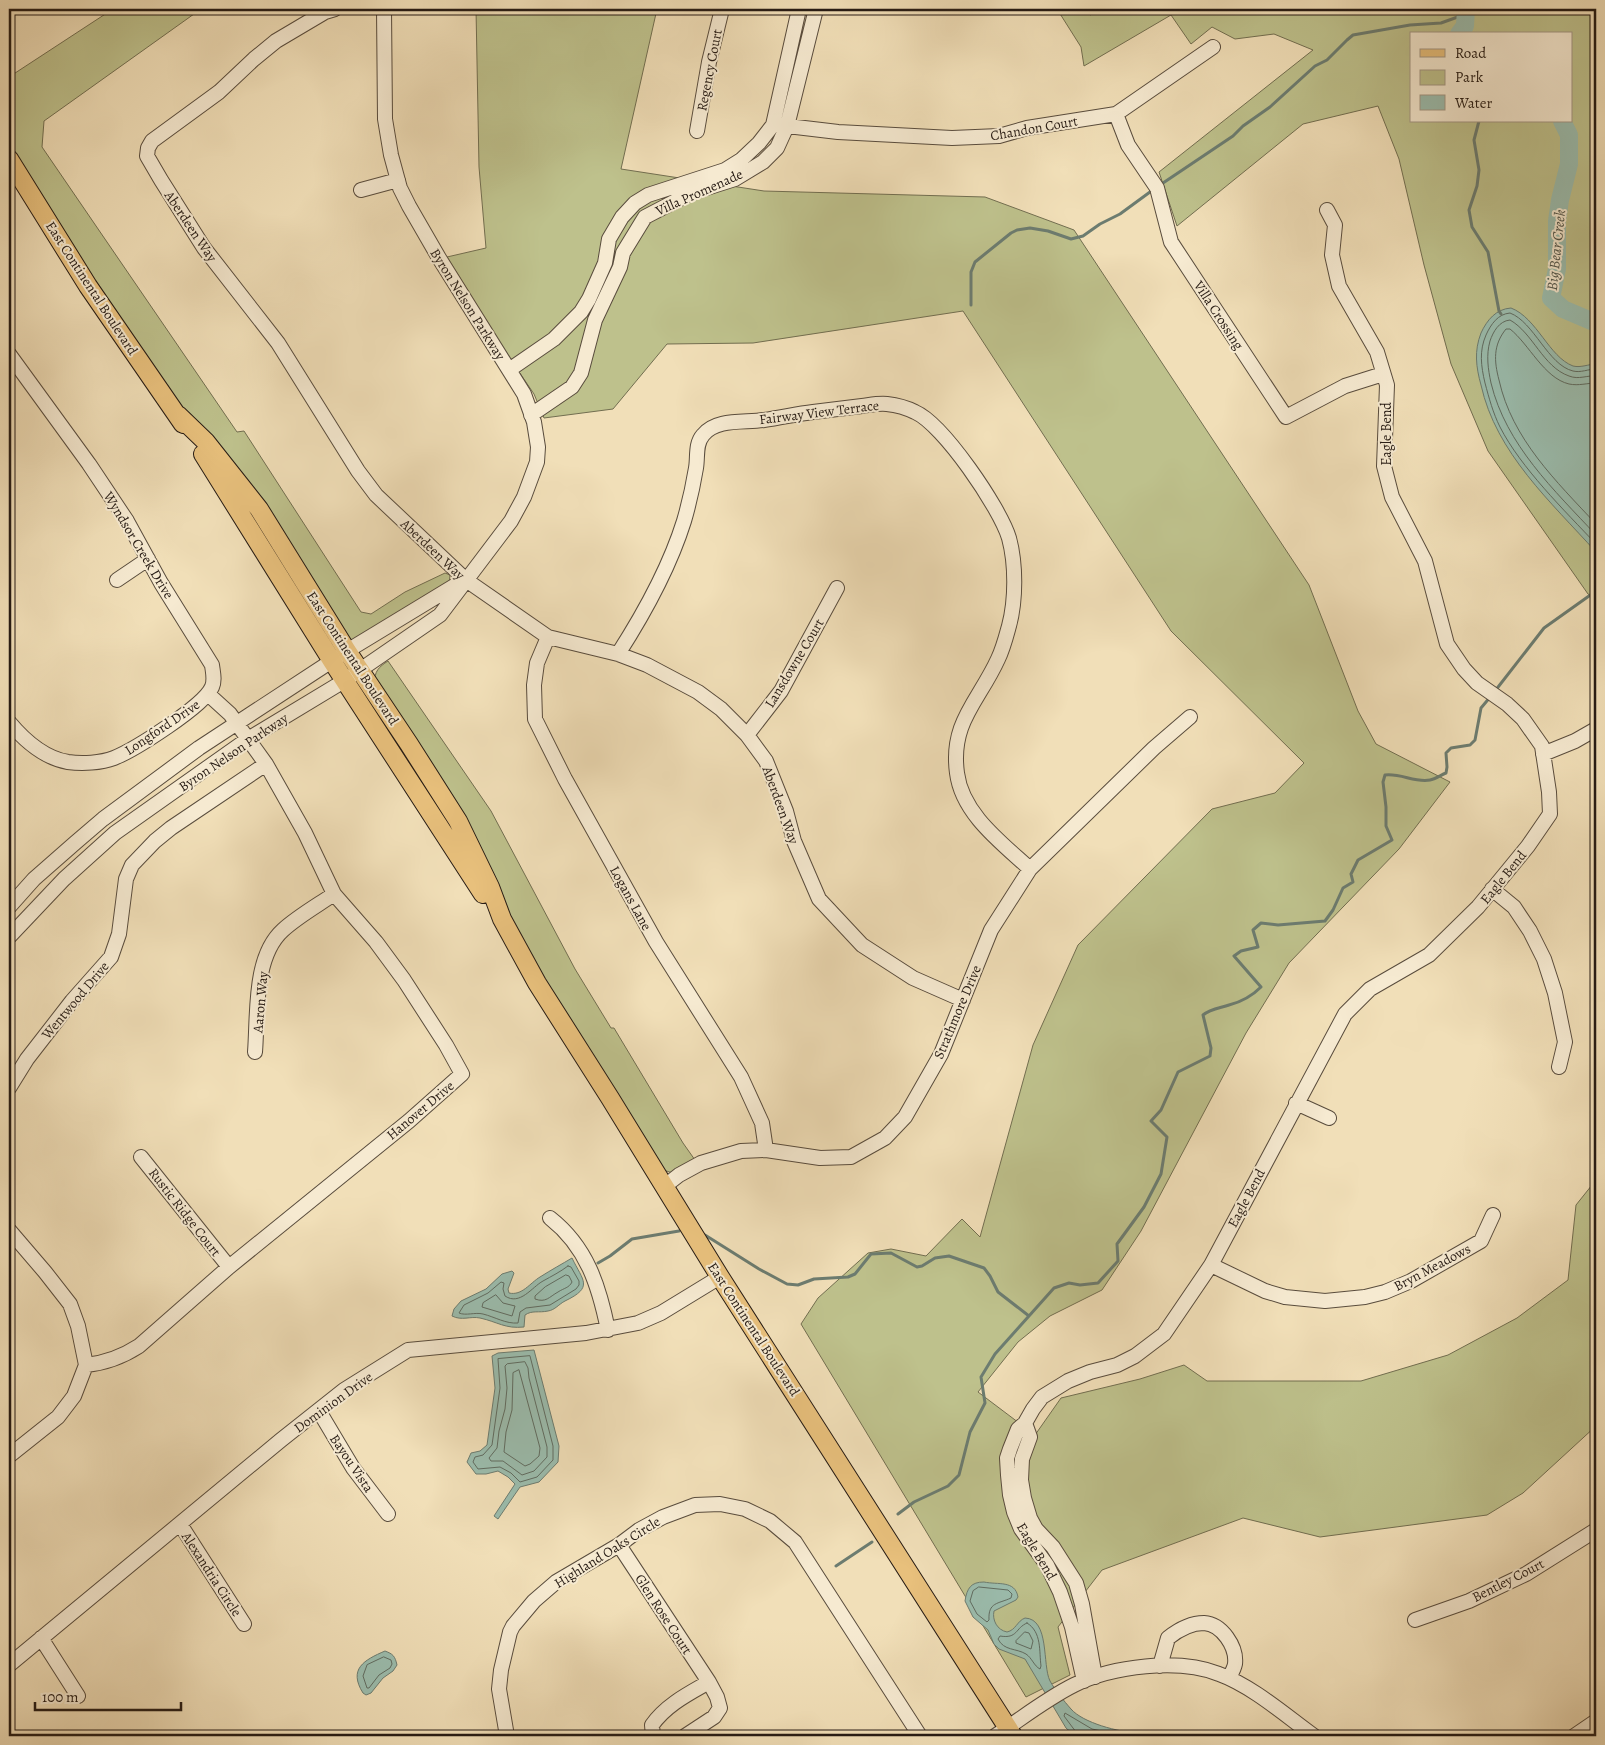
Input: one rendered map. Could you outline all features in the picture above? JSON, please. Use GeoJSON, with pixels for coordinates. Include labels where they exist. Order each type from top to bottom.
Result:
{"type":"FeatureCollection","features":[{"type":"Feature","properties":{"kind":"main road","name":"East Continental Boulevard"},"geometry":{"type":"LineString","coordinates":[[9,159],[88,286],[178,415],[344,681],[480,891],[502,919]]}},
{"type":"Feature","properties":{"kind":"main road","name":"East Continental Boulevard"},"geometry":{"type":"LineString","coordinates":[[178,415],[206,442],[258,509],[347,651],[458,821],[490,887],[502,919],[537,983],[1005,1734]]}},
{"type":"Feature","properties":{"kind":"street","name":"Aberdeen Way"},"geometry":{"type":"LineString","coordinates":[[335,9],[325,12],[276,41],[219,92],[152,141],[148,148],[147,156],[204,248],[278,343],[358,471],[382,500],[466,580],[548,637],[618,654],[648,665],[698,692],[721,709],[747,735],[766,761],[786,810],[794,841],[819,899],[862,945],[913,978],[963,1000]]}},
{"type":"Feature","properties":{"kind":"street","name":"Byron Nelson Parkway"},"geometry":{"type":"LineString","coordinates":[[9,937],[64,879],[115,833],[248,739],[344,681],[440,615],[511,521],[524,498],[537,462],[538,447],[534,422],[524,394],[435,251],[409,206],[398,180],[391,155],[385,118],[384,9]]}},
{"type":"Feature","properties":{"kind":"street","name":"Regency Court"},"geometry":{"type":"LineString","coordinates":[[697,131],[709,62],[722,9]]}},
{"type":"Feature","properties":{"kind":"street","name":"Villa Promenade"},"geometry":{"type":"LineString","coordinates":[[531,415],[572,386],[581,373],[595,320],[620,267],[622,253],[645,217],[691,193],[735,179],[762,162],[777,148],[799,9]]}},
{"type":"Feature","properties":{"kind":"street","name":"Villa Promenade"},"geometry":{"type":"LineString","coordinates":[[509,370],[554,340],[581,312],[605,263],[609,239],[622,217],[635,203],[648,195],[725,170],[741,160],[780,125],[816,9]]}},
{"type":"Feature","properties":{"kind":"street","name":"Chandon Court"},"geometry":{"type":"LineString","coordinates":[[780,125],[838,132],[981,138],[999,136],[1027,128],[1116,114],[1213,47]]}},
{"type":"Feature","properties":{"kind":"street","name":"Villa Crossing"},"geometry":{"type":"LineString","coordinates":[[1116,114],[1128,145],[1157,188],[1171,242],[1286,417],[1345,386],[1384,374]]}},
{"type":"Feature","properties":{"kind":"street"},"geometry":{"type":"LineString","coordinates":[[361,190],[398,180]]}},
{"type":"Feature","properties":{"kind":"street","name":"Eagle Bend"},"geometry":{"type":"LineString","coordinates":[[1089,1679],[1082,1604],[1076,1582],[1053,1547],[1036,1529],[1030,1518],[1024,1498],[1021,1480],[1022,1459],[1030,1437],[1025,1423],[1042,1396],[1075,1378],[1117,1365],[1135,1356],[1164,1334],[1211,1265],[1345,1014],[1370,989],[1429,955],[1478,907],[1528,846],[1550,814],[1549,792],[1542,746],[1523,718],[1477,683],[1464,669],[1447,644],[1425,561],[1392,497],[1384,466],[1387,385],[1377,352],[1339,286],[1332,255],[1335,225],[1327,210]]}},
{"type":"Feature","properties":{"kind":"street","name":"Wyndsor Creek Drive"},"geometry":{"type":"LineString","coordinates":[[9,354],[90,464],[127,521],[212,665],[214,678],[208,694]]}},
{"type":"Feature","properties":{"kind":"street","name":"Fairway View Terrace"},"geometry":{"type":"LineString","coordinates":[[618,654],[641,619],[668,566],[685,519],[696,466],[698,445],[703,434],[717,425],[731,422],[764,420],[791,414],[886,403],[917,412],[932,424],[958,453],[990,498],[1008,537],[1016,586],[1010,624],[998,659],[965,717],[957,739],[955,758],[962,794],[978,819],[1030,869]]}},
{"type":"Feature","properties":{"kind":"street"},"geometry":{"type":"LineString","coordinates":[[117,580],[148,559]]}},
{"type":"Feature","properties":{"kind":"street","name":"Byron Nelson Parkway"},"geometry":{"type":"LineString","coordinates":[[9,907],[34,878],[103,819],[199,748],[347,651],[466,580]]}},
{"type":"Feature","properties":{"kind":"street","name":"Lansdowne Court"},"geometry":{"type":"LineString","coordinates":[[747,735],[781,691],[837,588]]}},
{"type":"Feature","properties":{"kind":"street","name":"Logans Lane"},"geometry":{"type":"LineString","coordinates":[[548,637],[537,663],[534,685],[535,718],[565,779],[656,942],[741,1076],[762,1123],[766,1150]]}},
{"type":"Feature","properties":{"kind":"street"},"geometry":{"type":"LineString","coordinates":[[208,694],[230,714],[248,739]]}},
{"type":"Feature","properties":{"kind":"street","name":"Longford Drive"},"geometry":{"type":"LineString","coordinates":[[9,722],[36,748],[54,758],[68,762],[102,762],[135,747],[194,708],[208,694]]}},
{"type":"Feature","properties":{"kind":"street","name":"Strathmore Drive"},"geometry":{"type":"LineString","coordinates":[[665,1186],[679,1175],[701,1163],[741,1151],[766,1150],[820,1158],[851,1158],[885,1138],[905,1117],[941,1054],[991,930],[1030,869],[1154,748],[1190,717]]}},
{"type":"Feature","properties":{"kind":"street"},"geometry":{"type":"LineString","coordinates":[[1543,754],[1575,741],[1596,729]]}},
{"type":"Feature","properties":{"kind":"street","name":"Hanover Drive"},"geometry":{"type":"LineString","coordinates":[[86,1365],[112,1360],[139,1346],[229,1268],[409,1121],[462,1074],[446,1045],[404,980],[376,942],[334,894],[305,834],[266,764],[248,739]]}},
{"type":"Feature","properties":{"kind":"street","name":"Wentwood Drive"},"geometry":{"type":"LineString","coordinates":[[9,1088],[27,1059],[66,1008],[111,958],[119,934],[126,879],[132,866],[155,841],[171,828],[266,764]]}},
{"type":"Feature","properties":{"kind":"street"},"geometry":{"type":"LineString","coordinates":[[1492,889],[1514,907],[1530,931],[1544,959],[1555,993],[1565,1042],[1559,1067]]}},
{"type":"Feature","properties":{"kind":"street","name":"Aaron Way"},"geometry":{"type":"LineString","coordinates":[[255,1052],[263,962],[271,944],[283,930],[334,894]]}},
{"type":"Feature","properties":{"kind":"street"},"geometry":{"type":"LineString","coordinates":[[1296,1103],[1329,1118]]}},
{"type":"Feature","properties":{"kind":"street","name":"Rustic Ridge Court"},"geometry":{"type":"LineString","coordinates":[[141,1157],[229,1268]]}},
{"type":"Feature","properties":{"kind":"street","name":"Bryn Meadows"},"geometry":{"type":"LineString","coordinates":[[1211,1265],[1265,1292],[1285,1297],[1324,1301],[1365,1297],[1385,1292],[1411,1281],[1482,1241],[1493,1215]]}},
{"type":"Feature","properties":{"kind":"street"},"geometry":{"type":"LineString","coordinates":[[550,1218],[564,1229],[585,1259],[602,1302],[608,1330]]}},
{"type":"Feature","properties":{"kind":"street"},"geometry":{"type":"LineString","coordinates":[[9,1230],[70,1304],[78,1326],[86,1365],[74,1396],[58,1417],[9,1456]]}},
{"type":"Feature","properties":{"kind":"street","name":"Dominion Drive"},"geometry":{"type":"LineString","coordinates":[[9,1665],[281,1440],[356,1382],[408,1350],[608,1330],[638,1323],[661,1313],[720,1277]]}},
{"type":"Feature","properties":{"kind":"street","name":"Bayou Vista"},"geometry":{"type":"LineString","coordinates":[[319,1411],[352,1468],[388,1514]]}},
{"type":"Feature","properties":{"kind":"street","name":"Highland Oaks Circle"},"geometry":{"type":"LineString","coordinates":[[507,1736],[499,1689],[501,1670],[510,1632],[534,1600],[556,1582],[620,1545],[638,1530],[681,1509],[695,1505],[720,1504],[745,1509],[770,1521],[795,1542],[920,1736]]}},
{"type":"Feature","properties":{"kind":"street","name":"Alexandria Circle"},"geometry":{"type":"LineString","coordinates":[[180,1524],[244,1624]]}},
{"type":"Feature","properties":{"kind":"street","name":"Bentley Court"},"geometry":{"type":"LineString","coordinates":[[1415,1620],[1469,1601],[1526,1574],[1596,1532]]}},
{"type":"Feature","properties":{"kind":"street","name":"Glen Rose Court"},"geometry":{"type":"LineString","coordinates":[[620,1545],[717,1697],[720,1708],[714,1717],[685,1736]]}},
{"type":"Feature","properties":{"kind":"street"},"geometry":{"type":"LineString","coordinates":[[1160,1666],[1168,1638],[1181,1628],[1204,1623],[1215,1626],[1222,1632],[1233,1649],[1235,1665],[1229,1678]]}},
{"type":"Feature","properties":{"kind":"street"},"geometry":{"type":"LineString","coordinates":[[41,1638],[78,1696]]}},
{"type":"Feature","properties":{"kind":"street"},"geometry":{"type":"LineString","coordinates":[[1005,1734],[1043,1704],[1089,1679],[1121,1670],[1160,1666],[1193,1668],[1218,1673],[1250,1690],[1314,1736]]}},
{"type":"Feature","properties":{"kind":"street"},"geometry":{"type":"LineString","coordinates":[[653,1736],[652,1725],[659,1716],[680,1698],[709,1682]]}},
{"type":"Feature","properties":{"kind":"street"},"geometry":{"type":"LineString","coordinates":[[1574,1736],[1596,1721]]}},
{"type":"Feature","properties":{"kind":"green space"},"geometry":{"type":"Polygon","coordinates":[[[113,9],[201,9],[44,121],[42,147],[237,432],[244,431],[361,612],[371,614],[405,592],[445,573],[450,575],[449,585],[356,642],[347,637],[207,434],[163,387],[9,150],[9,77],[113,9]]]}},
{"type":"Feature","properties":{"kind":"green space"},"geometry":{"type":"Polygon","coordinates":[[[476,9],[657,9],[621,169],[764,191],[985,197],[1074,230],[1309,585],[1358,711],[1376,744],[1450,782],[1399,849],[1289,963],[1246,1033],[1141,1231],[1102,1290],[1050,1316],[1018,1342],[978,1392],[1035,1435],[1061,1398],[1140,1379],[1184,1365],[1207,1381],[1361,1381],[1448,1355],[1517,1318],[1568,1280],[1576,1205],[1596,1180],[1596,1426],[1523,1493],[1487,1515],[1320,1537],[1243,1518],[1102,1570],[1058,1627],[1070,1675],[1026,1697],[801,1324],[818,1298],[868,1253],[891,1249],[926,1256],[962,1219],[980,1237],[1033,1045],[1078,945],[1212,809],[1275,793],[1304,763],[1171,631],[963,311],[753,343],[667,344],[613,409],[544,418],[534,394],[447,257],[486,248],[479,167],[476,9]]]}},
{"type":"Feature","properties":{"kind":"green space"},"geometry":{"type":"Polygon","coordinates":[[[1057,9],[1085,9],[1090,15],[1105,9],[1596,9],[1596,600],[1588,594],[1488,451],[1451,364],[1424,265],[1399,159],[1378,106],[1303,124],[1177,226],[1159,172],[1313,50],[1274,34],[1235,39],[1212,27],[1191,44],[1171,15],[1084,66],[1081,47],[1057,9]]]}},
{"type":"Feature","properties":{"kind":"green space"},"geometry":{"type":"Polygon","coordinates":[[[388,661],[491,811],[575,969],[611,1028],[614,1028],[695,1160],[673,1173],[663,1170],[514,932],[375,683],[375,675],[382,665],[388,661]]]}},
{"type":"Feature","properties":{"kind":"water"},"geometry":{"type":"Polygon","coordinates":[[[1511,308],[1528,320],[1557,355],[1565,361],[1573,366],[1596,364],[1596,552],[1527,475],[1512,455],[1488,410],[1477,365],[1479,340],[1483,328],[1496,313],[1511,308]]]}},
{"type":"Feature","properties":{"kind":"water"},"geometry":{"type":"Polygon","coordinates":[[[572,1258],[584,1283],[580,1292],[555,1308],[545,1312],[525,1315],[524,1327],[506,1326],[480,1318],[452,1316],[454,1309],[461,1301],[486,1289],[502,1274],[512,1271],[514,1273],[508,1289],[509,1293],[518,1293],[572,1258]]]}},
{"type":"Feature","properties":{"kind":"water"},"geometry":{"type":"Polygon","coordinates":[[[534,1350],[559,1446],[558,1462],[539,1482],[520,1487],[498,1519],[494,1516],[515,1484],[498,1471],[476,1474],[467,1462],[471,1453],[480,1451],[487,1445],[495,1388],[492,1356],[498,1353],[534,1350]]]}},
{"type":"Feature","properties":{"kind":"water"},"geometry":{"type":"Polygon","coordinates":[[[976,1583],[1005,1584],[1016,1592],[1018,1597],[1016,1600],[994,1611],[996,1624],[1000,1629],[1007,1632],[1025,1618],[1033,1620],[1042,1634],[1050,1681],[1077,1714],[1102,1726],[1121,1731],[1142,1733],[1161,1730],[1174,1736],[1075,1736],[1066,1728],[1025,1659],[999,1649],[994,1644],[988,1630],[973,1617],[965,1601],[967,1593],[970,1587],[976,1583]]]}},
{"type":"Feature","properties":{"kind":"water"},"geometry":{"type":"Polygon","coordinates":[[[385,1651],[393,1656],[397,1665],[371,1693],[366,1695],[363,1693],[357,1678],[360,1666],[385,1651]]]}},
{"type":"Feature","properties":{"kind":"waterway","name":"Big Bear Creek"},"geometry":{"type":"LineString","coordinates":[[1460,32],[1465,26],[1466,9]]}},
{"type":"Feature","properties":{"kind":"waterway"},"geometry":{"type":"LineString","coordinates":[[1163,183],[1233,136],[1243,126],[1270,107],[1315,66],[1327,60],[1353,35],[1410,25],[1441,23],[1466,14]]}},
{"type":"Feature","properties":{"kind":"waterway"},"geometry":{"type":"LineString","coordinates":[[1479,122],[1474,140],[1479,170],[1477,186],[1469,210],[1472,227],[1488,252],[1501,314]]}},
{"type":"Feature","properties":{"kind":"waterway","name":"Big Bear Creek"},"geometry":{"type":"LineString","coordinates":[[1562,122],[1569,135],[1569,164],[1557,221],[1557,269],[1551,298],[1563,309],[1596,323]]}},
{"type":"Feature","properties":{"kind":"waterway"},"geometry":{"type":"LineString","coordinates":[[971,305],[971,272],[975,262],[1011,233],[1030,228],[1048,231],[1071,239],[1083,236],[1100,224],[1120,214],[1150,192]]}},
{"type":"Feature","properties":{"kind":"waterway"},"geometry":{"type":"LineString","coordinates":[[1495,691],[1544,628],[1596,591]]}},
{"type":"Feature","properties":{"kind":"waterway"},"geometry":{"type":"LineString","coordinates":[[898,1514],[914,1502],[948,1486],[959,1475],[970,1432],[985,1403],[981,1377],[995,1354],[1054,1288],[1069,1283],[1080,1285],[1098,1283],[1118,1261],[1117,1244],[1144,1207],[1161,1174],[1167,1137],[1151,1121],[1161,1110],[1178,1072],[1210,1056],[1211,1048],[1203,1015],[1242,1000],[1261,987],[1234,956],[1241,951],[1258,947],[1253,930],[1261,923],[1278,925],[1325,921],[1333,910],[1343,888],[1353,882],[1351,874],[1358,860],[1392,840],[1386,826],[1383,782],[1385,775],[1397,775],[1424,781],[1446,773],[1446,753],[1451,748],[1470,745],[1475,740],[1481,708],[1491,696]]}},
{"type":"Feature","properties":{"kind":"waterway"},"geometry":{"type":"LineString","coordinates":[[598,1263],[632,1239],[679,1231]]}},
{"type":"Feature","properties":{"kind":"waterway"},"geometry":{"type":"LineString","coordinates":[[705,1235],[759,1269],[787,1284],[798,1285],[814,1279],[848,1277],[855,1274],[871,1254],[891,1253],[917,1267],[935,1258],[949,1256],[984,1268],[998,1292],[1029,1316]]}},
{"type":"Feature","properties":{"kind":"waterway"},"geometry":{"type":"LineString","coordinates":[[836,1566],[872,1542]]}}]}
